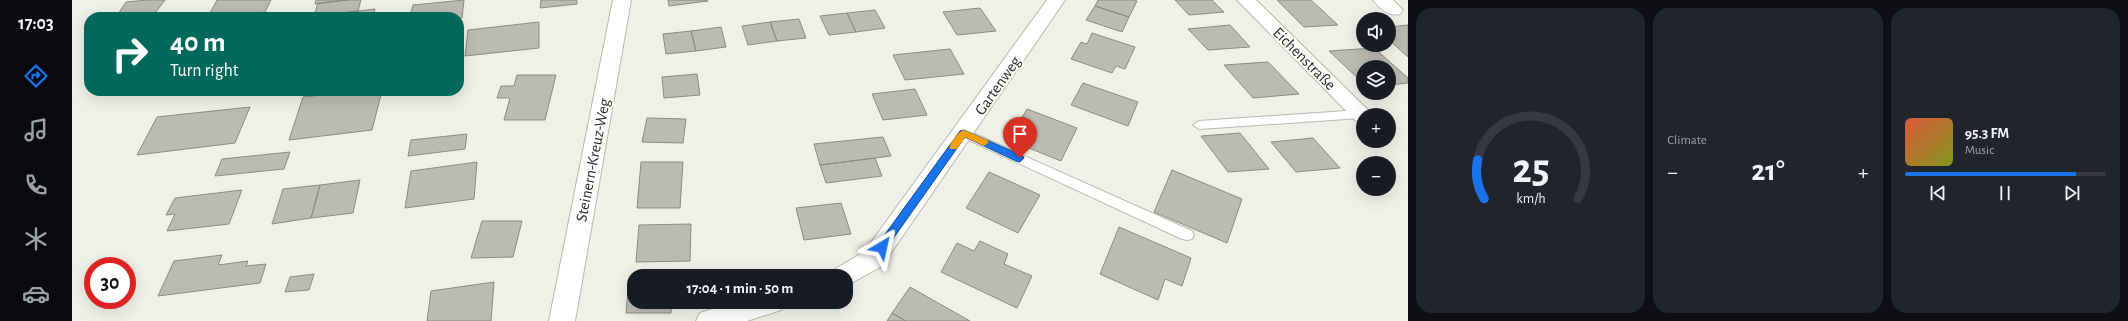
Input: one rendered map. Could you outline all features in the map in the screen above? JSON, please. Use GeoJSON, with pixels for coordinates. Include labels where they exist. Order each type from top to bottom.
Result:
{"type":"FeatureCollection","features":[{"type":"Feature","properties":{"kind":"street","name":"Steinern-Kreuz-Weg"},"geometry":{"type":"LineString","coordinates":[[562,321],[622,0]]}},
{"type":"Feature","properties":{"kind":"street","name":"Gartenweg"},"geometry":{"type":"LineString","coordinates":[[853,271],[873,259],[964,133],[1056,0]]}},
{"type":"Feature","properties":{"kind":"street","name":"Eichenstraße"},"geometry":{"type":"LineString","coordinates":[[1246,0],[1356,109]]}},
{"type":"Feature","properties":{"kind":"street"},"geometry":{"type":"LineString","coordinates":[[709,321],[749,309]]}},
{"type":"Feature","properties":{"kind":"lane"},"geometry":{"type":"LineString","coordinates":[[1199,125],[1356,115]]}},
{"type":"Feature","properties":{"kind":"lane"},"geometry":{"type":"LineString","coordinates":[[964,133],[1187,235]]}},
{"type":"Feature","properties":{"kind":"building"},"geometry":{"type":"Polygon","coordinates":[[[165,0],[156,12],[119,12],[126,2],[165,0]]]}},
{"type":"Feature","properties":{"kind":"building"},"geometry":{"type":"Polygon","coordinates":[[[217,0],[271,0],[265,12],[211,12],[217,0]]]}},
{"type":"Feature","properties":{"kind":"building"},"geometry":{"type":"Polygon","coordinates":[[[316,0],[348,0],[315,4],[316,0]]]}},
{"type":"Feature","properties":{"kind":"building"},"geometry":{"type":"Polygon","coordinates":[[[361,0],[358,11],[349,12],[315,12],[318,3],[361,0]]]}},
{"type":"Feature","properties":{"kind":"building"},"geometry":{"type":"Polygon","coordinates":[[[464,0],[463,12],[411,12],[413,5],[464,0]]]}},
{"type":"Feature","properties":{"kind":"building"},"geometry":{"type":"Polygon","coordinates":[[[541,0],[577,0],[577,4],[540,8],[541,0]]]}},
{"type":"Feature","properties":{"kind":"building"},"geometry":{"type":"Polygon","coordinates":[[[668,0],[707,0],[708,1],[669,6],[668,0]]]}},
{"type":"Feature","properties":{"kind":"building"},"geometry":{"type":"Polygon","coordinates":[[[1098,0],[1137,1],[1129,17],[1095,6],[1098,0]]]}},
{"type":"Feature","properties":{"kind":"building"},"geometry":{"type":"Polygon","coordinates":[[[1175,0],[1212,0],[1224,12],[1189,15],[1175,0]]]}},
{"type":"Feature","properties":{"kind":"building"},"geometry":{"type":"Polygon","coordinates":[[[1277,0],[1311,0],[1338,25],[1304,27],[1277,0]]]}},
{"type":"Feature","properties":{"kind":"building"},"geometry":{"type":"Polygon","coordinates":[[[1095,6],[1129,17],[1122,32],[1086,20],[1095,6]]]}},
{"type":"Feature","properties":{"kind":"building"},"geometry":{"type":"Polygon","coordinates":[[[980,8],[996,31],[957,35],[943,12],[980,8]]]}},
{"type":"Feature","properties":{"kind":"building"},"geometry":{"type":"Polygon","coordinates":[[[375,9],[374,12],[350,12],[375,9]]]}},
{"type":"Feature","properties":{"kind":"building"},"geometry":{"type":"Polygon","coordinates":[[[875,10],[885,28],[856,32],[847,13],[875,10]]]}},
{"type":"Feature","properties":{"kind":"building"},"geometry":{"type":"Polygon","coordinates":[[[847,13],[856,32],[829,35],[820,16],[847,13]]]}},
{"type":"Feature","properties":{"kind":"building"},"geometry":{"type":"Polygon","coordinates":[[[799,19],[806,38],[777,41],[770,22],[799,19]]]}},
{"type":"Feature","properties":{"kind":"building"},"geometry":{"type":"Polygon","coordinates":[[[539,22],[539,48],[465,56],[468,30],[539,22]]]}},
{"type":"Feature","properties":{"kind":"building"},"geometry":{"type":"Polygon","coordinates":[[[770,22],[777,41],[748,45],[742,26],[770,22]]]}},
{"type":"Feature","properties":{"kind":"building"},"geometry":{"type":"Polygon","coordinates":[[[1230,25],[1250,47],[1208,50],[1188,29],[1230,25]]]}},
{"type":"Feature","properties":{"kind":"building"},"geometry":{"type":"Polygon","coordinates":[[[1408,25],[1408,57],[1396,46],[1396,26],[1408,25]]]}},
{"type":"Feature","properties":{"kind":"building"},"geometry":{"type":"Polygon","coordinates":[[[721,27],[726,47],[696,51],[691,31],[721,27]]]}},
{"type":"Feature","properties":{"kind":"building"},"geometry":{"type":"Polygon","coordinates":[[[691,31],[696,51],[666,54],[663,34],[691,31]]]}},
{"type":"Feature","properties":{"kind":"building"},"geometry":{"type":"Polygon","coordinates":[[[1092,33],[1135,47],[1125,69],[1116,66],[1112,73],[1071,59],[1081,42],[1087,44],[1092,33]]]}},
{"type":"Feature","properties":{"kind":"building"},"geometry":{"type":"Polygon","coordinates":[[[950,49],[964,74],[905,80],[893,55],[950,49]]]}},
{"type":"Feature","properties":{"kind":"building"},"geometry":{"type":"Polygon","coordinates":[[[1356,49],[1356,52],[1379,52],[1388,60],[1356,60],[1356,76],[1329,51],[1356,49]]]}},
{"type":"Feature","properties":{"kind":"building"},"geometry":{"type":"Polygon","coordinates":[[[1268,62],[1299,94],[1253,98],[1224,65],[1268,62]]]}},
{"type":"Feature","properties":{"kind":"building"},"geometry":{"type":"Polygon","coordinates":[[[1396,67],[1408,78],[1408,83],[1396,84],[1396,67]]]}},
{"type":"Feature","properties":{"kind":"building"},"geometry":{"type":"Polygon","coordinates":[[[697,74],[700,95],[664,98],[662,77],[697,74]]]}},
{"type":"Feature","properties":{"kind":"building"},"geometry":{"type":"Polygon","coordinates":[[[517,75],[556,75],[545,120],[504,120],[510,98],[497,98],[501,86],[514,86],[517,75]]]}},
{"type":"Feature","properties":{"kind":"building"},"geometry":{"type":"Polygon","coordinates":[[[1083,83],[1138,102],[1128,126],[1071,105],[1083,83]]]}},
{"type":"Feature","properties":{"kind":"building"},"geometry":{"type":"Polygon","coordinates":[[[915,89],[927,115],[883,120],[872,94],[915,89]]]}},
{"type":"Feature","properties":{"kind":"building"},"geometry":{"type":"Polygon","coordinates":[[[381,96],[372,130],[289,140],[303,97],[381,96]]]}},
{"type":"Feature","properties":{"kind":"building"},"geometry":{"type":"Polygon","coordinates":[[[250,107],[235,143],[137,155],[157,117],[250,107]]]}},
{"type":"Feature","properties":{"kind":"building"},"geometry":{"type":"Polygon","coordinates":[[[1027,109],[1077,128],[1061,161],[1009,140],[1027,109]]]}},
{"type":"Feature","properties":{"kind":"building"},"geometry":{"type":"Polygon","coordinates":[[[647,118],[686,119],[683,143],[642,142],[647,118]]]}},
{"type":"Feature","properties":{"kind":"building"},"geometry":{"type":"Polygon","coordinates":[[[1240,133],[1269,169],[1228,172],[1201,136],[1240,133]]]}},
{"type":"Feature","properties":{"kind":"building"},"geometry":{"type":"Polygon","coordinates":[[[467,134],[465,149],[408,156],[411,140],[467,134]]]}},
{"type":"Feature","properties":{"kind":"building"},"geometry":{"type":"Polygon","coordinates":[[[883,137],[891,156],[820,165],[814,144],[883,137]]]}},
{"type":"Feature","properties":{"kind":"building"},"geometry":{"type":"Polygon","coordinates":[[[1313,138],[1340,168],[1296,172],[1271,142],[1313,138]]]}},
{"type":"Feature","properties":{"kind":"building"},"geometry":{"type":"Polygon","coordinates":[[[290,152],[284,169],[215,176],[222,159],[290,152]]]}},
{"type":"Feature","properties":{"kind":"building"},"geometry":{"type":"Polygon","coordinates":[[[875,158],[882,176],[826,183],[820,165],[875,158]]]}},
{"type":"Feature","properties":{"kind":"building"},"geometry":{"type":"Polygon","coordinates":[[[477,162],[474,199],[405,208],[411,171],[477,162]]]}},
{"type":"Feature","properties":{"kind":"building"},"geometry":{"type":"Polygon","coordinates":[[[641,162],[683,162],[680,208],[637,208],[641,162]]]}},
{"type":"Feature","properties":{"kind":"building"},"geometry":{"type":"Polygon","coordinates":[[[1172,170],[1242,199],[1227,243],[1154,212],[1172,170]]]}},
{"type":"Feature","properties":{"kind":"building"},"geometry":{"type":"Polygon","coordinates":[[[989,172],[1040,195],[1018,233],[966,208],[989,172]]]}},
{"type":"Feature","properties":{"kind":"building"},"geometry":{"type":"Polygon","coordinates":[[[360,180],[353,213],[311,218],[320,185],[360,180]]]}},
{"type":"Feature","properties":{"kind":"building"},"geometry":{"type":"Polygon","coordinates":[[[320,185],[311,218],[272,224],[283,189],[320,185]]]}},
{"type":"Feature","properties":{"kind":"building"},"geometry":{"type":"Polygon","coordinates":[[[242,190],[229,224],[167,231],[175,214],[166,215],[175,198],[242,190]]]}},
{"type":"Feature","properties":{"kind":"building"},"geometry":{"type":"Polygon","coordinates":[[[841,203],[851,234],[804,240],[796,208],[841,203]]]}},
{"type":"Feature","properties":{"kind":"building"},"geometry":{"type":"Polygon","coordinates":[[[482,221],[522,221],[513,257],[471,258],[482,221]]]}},
{"type":"Feature","properties":{"kind":"building"},"geometry":{"type":"Polygon","coordinates":[[[691,224],[690,261],[636,262],[639,225],[691,224]]]}},
{"type":"Feature","properties":{"kind":"building"},"geometry":{"type":"Polygon","coordinates":[[[1119,227],[1191,258],[1182,286],[1165,279],[1158,300],[1100,274],[1119,227]]]}},
{"type":"Feature","properties":{"kind":"building"},"geometry":{"type":"Polygon","coordinates":[[[980,241],[1008,254],[1004,264],[1032,276],[1017,308],[941,272],[957,243],[974,251],[980,241]]]}},
{"type":"Feature","properties":{"kind":"building"},"geometry":{"type":"Polygon","coordinates":[[[222,255],[218,265],[248,261],[246,266],[266,264],[260,283],[158,296],[174,261],[222,255]]]}},
{"type":"Feature","properties":{"kind":"building"},"geometry":{"type":"Polygon","coordinates":[[[314,274],[309,290],[285,292],[290,277],[314,274]]]}},
{"type":"Feature","properties":{"kind":"building"},"geometry":{"type":"Polygon","coordinates":[[[494,282],[491,321],[427,321],[431,291],[494,282]]]}},
{"type":"Feature","properties":{"kind":"building"},"geometry":{"type":"Polygon","coordinates":[[[910,287],[970,321],[906,321],[892,313],[910,287]]]}},
{"type":"Feature","properties":{"kind":"building"},"geometry":{"type":"Polygon","coordinates":[[[627,301],[627,309],[671,309],[671,313],[626,313],[627,301]]]}},
{"type":"Feature","properties":{"kind":"building"},"geometry":{"type":"Polygon","coordinates":[[[892,313],[906,321],[887,321],[892,313]]]}},
{"type":"Feature","properties":{"kind":"slow traffic"},"geometry":{"type":"LineString","coordinates":[[953,147],[964,133],[984,142]]}},
{"type":"Feature","properties":{"kind":"route"},"geometry":{"type":"LineString","coordinates":[[882,247],[964,133],[1020,158]]}}]}
